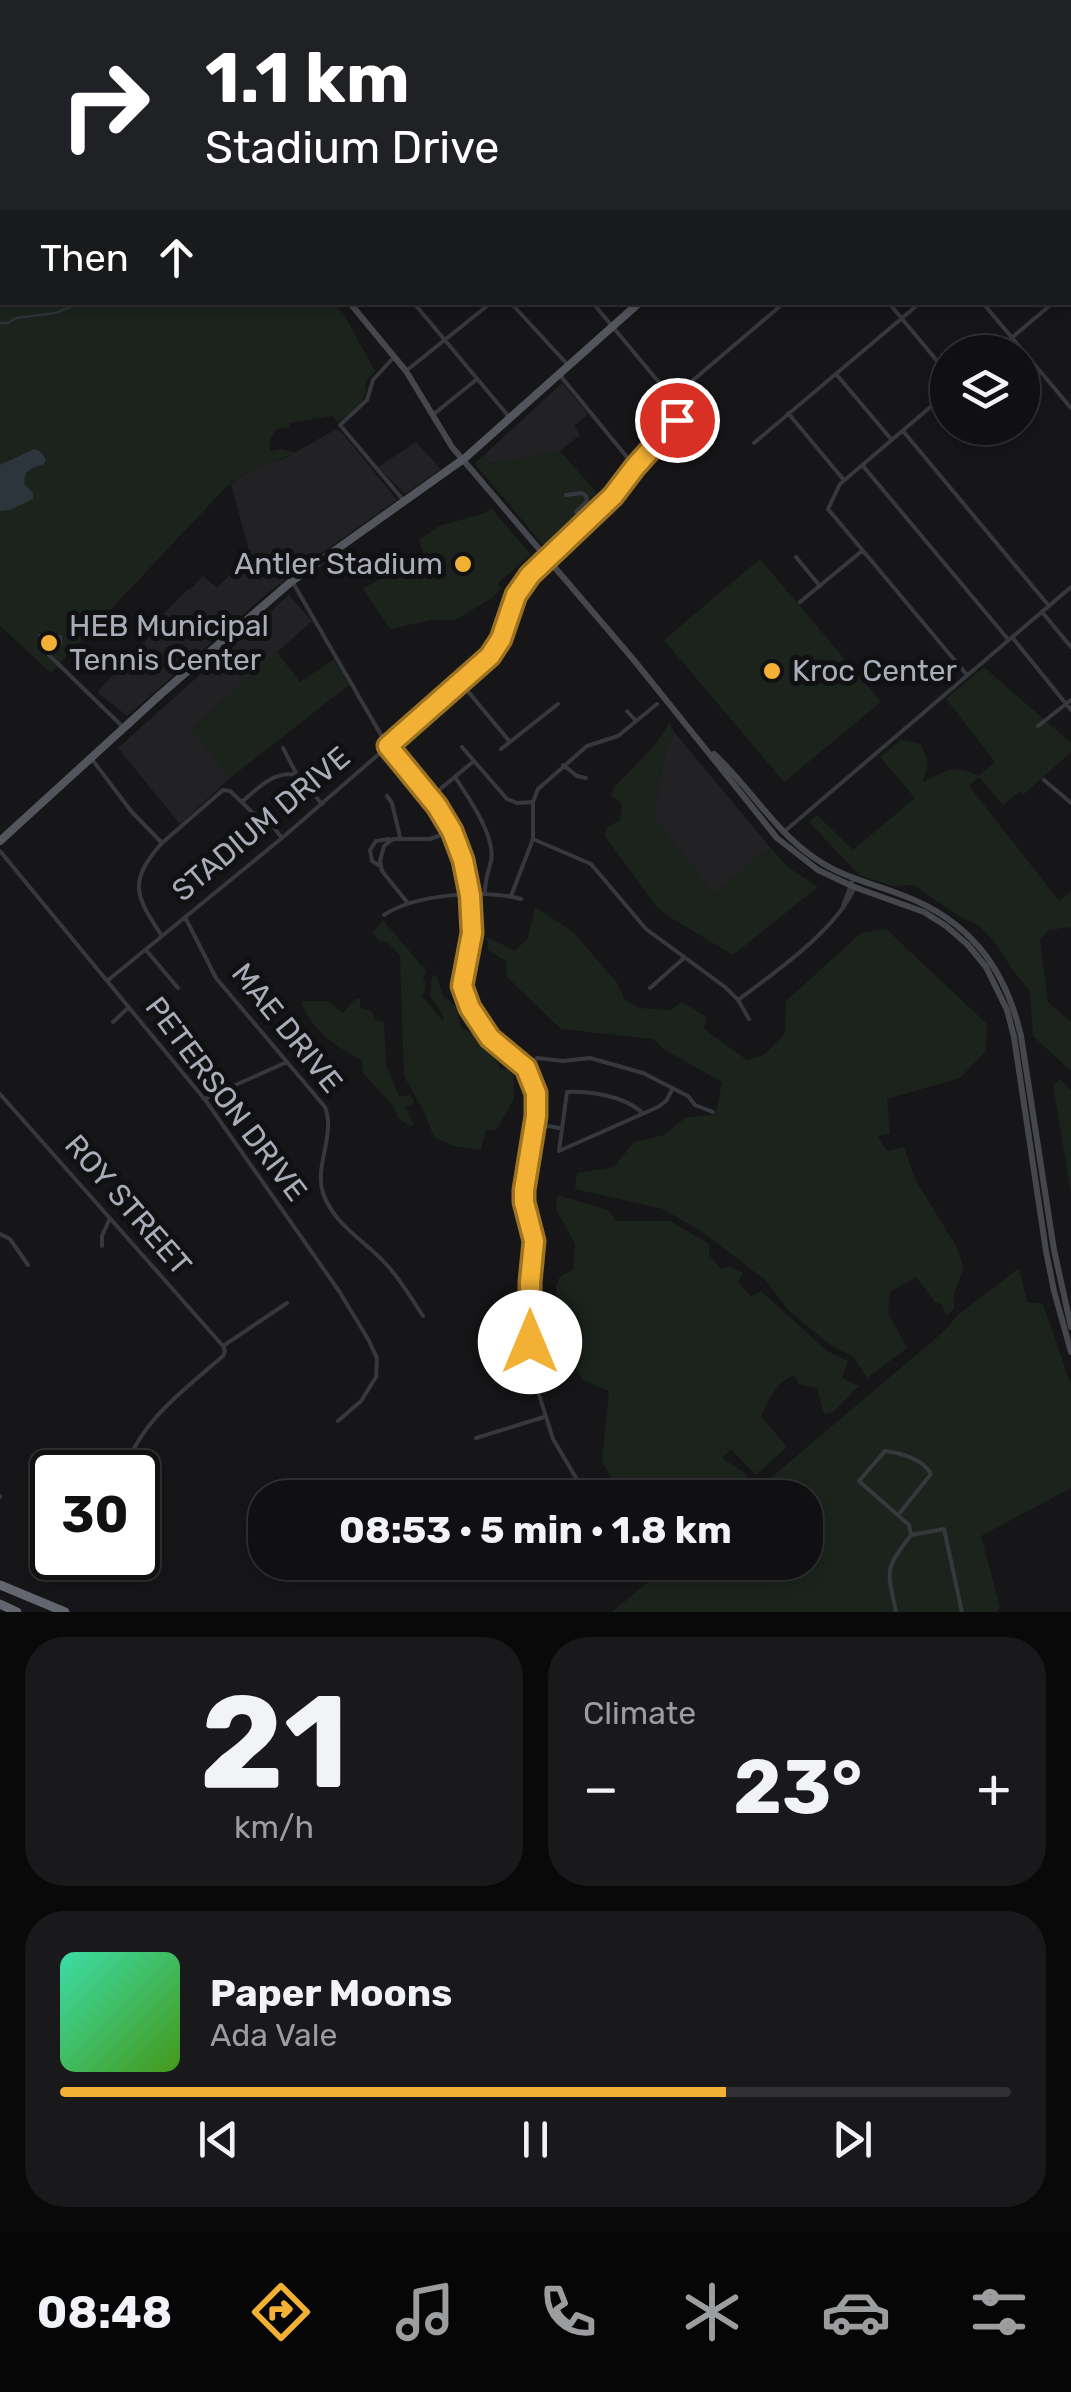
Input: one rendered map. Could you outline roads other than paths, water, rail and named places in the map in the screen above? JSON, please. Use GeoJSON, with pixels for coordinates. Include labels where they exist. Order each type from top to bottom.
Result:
{"type":"FeatureCollection","features":[{"type":"Feature","properties":{"kind":"highway"},"geometry":{"type":"LineString","coordinates":[[0,1585],[65,1612]]}},
{"type":"Feature","properties":{"kind":"highway"},"geometry":{"type":"LineString","coordinates":[[0,1604],[17,1612]]}},
{"type":"Feature","properties":{"kind":"main road"},"geometry":{"type":"LineString","coordinates":[[352,305],[406,371],[462,460],[702,743],[730,769],[780,835],[853,882],[924,912],[946,926],[986,967],[1007,1010],[1014,1037],[1071,1327]]}},
{"type":"Feature","properties":{"kind":"main road"},"geometry":{"type":"LineString","coordinates":[[0,841],[292,581],[462,460],[637,305]]}},
{"type":"Feature","properties":{"kind":"main road"},"geometry":{"type":"LineString","coordinates":[[1031,1124],[1051,1278],[1071,1352]]}},
{"type":"Feature","properties":{"kind":"street"},"geometry":{"type":"LineString","coordinates":[[416,305],[510,418]]}},
{"type":"Feature","properties":{"kind":"street"},"geometry":{"type":"LineString","coordinates":[[406,371],[488,305]]}},
{"type":"Feature","properties":{"kind":"street"},"geometry":{"type":"LineString","coordinates":[[513,305],[568,365]]}},
{"type":"Feature","properties":{"kind":"street"},"geometry":{"type":"LineString","coordinates":[[594,305],[672,398],[781,305]]}},
{"type":"Feature","properties":{"kind":"street"},"geometry":{"type":"LineString","coordinates":[[890,305],[930,352]]}},
{"type":"Feature","properties":{"kind":"street"},"geometry":{"type":"LineString","coordinates":[[754,443],[918,305]]}},
{"type":"Feature","properties":{"kind":"street"},"geometry":{"type":"LineString","coordinates":[[984,305],[1010,335]]}},
{"type":"Feature","properties":{"kind":"street"},"geometry":{"type":"LineString","coordinates":[[1016,335],[1050,305]]}},
{"type":"Feature","properties":{"kind":"street"},"geometry":{"type":"LineString","coordinates":[[394,357],[372,380],[365,403],[340,425],[405,502]]}},
{"type":"Feature","properties":{"kind":"street"},"geometry":{"type":"LineString","coordinates":[[1040,370],[1070,404]]}},
{"type":"Feature","properties":{"kind":"street"},"geometry":{"type":"LineString","coordinates":[[559,374],[635,467]]}},
{"type":"Feature","properties":{"kind":"street"},"geometry":{"type":"LineString","coordinates":[[836,374],[892,440]]}},
{"type":"Feature","properties":{"kind":"street"},"geometry":{"type":"LineString","coordinates":[[434,415],[477,379]]}},
{"type":"Feature","properties":{"kind":"street","name":"STADIUM DRIVE"},"geometry":{"type":"LineString","coordinates":[[107,981],[282,838],[484,663],[497,647],[516,595],[530,575],[604,506],[681,416],[672,398]]}},
{"type":"Feature","properties":{"kind":"street"},"geometry":{"type":"LineString","coordinates":[[930,408],[844,480],[836,488],[828,509],[968,675]]}},
{"type":"Feature","properties":{"kind":"street"},"geometry":{"type":"LineString","coordinates":[[788,413],[844,480]]}},
{"type":"Feature","properties":{"kind":"street"},"geometry":{"type":"LineString","coordinates":[[903,431],[1049,606]]}},
{"type":"Feature","properties":{"kind":"street"},"geometry":{"type":"LineString","coordinates":[[863,466],[1071,710]]}},
{"type":"Feature","properties":{"kind":"street"},"geometry":{"type":"LineString","coordinates":[[566,495],[586,496],[587,501],[576,512]]}},
{"type":"Feature","properties":{"kind":"street"},"geometry":{"type":"LineString","coordinates":[[800,602],[862,550]]}},
{"type":"Feature","properties":{"kind":"street"},"geometry":{"type":"LineString","coordinates":[[796,557],[820,586]]}},
{"type":"Feature","properties":{"kind":"street"},"geometry":{"type":"LineString","coordinates":[[292,581],[388,746],[452,831],[463,860],[470,895],[471,938],[462,986],[482,1029],[526,1068],[538,1103],[524,1190],[534,1241],[530,1282],[532,1363],[544,1417],[577,1480]]}},
{"type":"Feature","properties":{"kind":"street"},"geometry":{"type":"LineString","coordinates":[[780,835],[1071,587]]}},
{"type":"Feature","properties":{"kind":"street"},"geometry":{"type":"LineString","coordinates":[[1042,612],[1071,647]]}},
{"type":"Feature","properties":{"kind":"street"},"geometry":{"type":"LineString","coordinates":[[40,636],[60,637],[60,644],[49,647],[49,654],[124,728]]}},
{"type":"Feature","properties":{"kind":"street"},"geometry":{"type":"LineString","coordinates":[[461,683],[510,742]]}},
{"type":"Feature","properties":{"kind":"street"},"geometry":{"type":"LineString","coordinates":[[1038,726],[1068,702]]}},
{"type":"Feature","properties":{"kind":"street"},"geometry":{"type":"LineString","coordinates":[[501,749],[558,704]]}},
{"type":"Feature","properties":{"kind":"street"},"geometry":{"type":"LineString","coordinates":[[511,896],[533,839],[533,802],[538,790],[587,746],[618,736],[657,704]]}},
{"type":"Feature","properties":{"kind":"street"},"geometry":{"type":"LineString","coordinates":[[627,711],[636,721]]}},
{"type":"Feature","properties":{"kind":"street"},"geometry":{"type":"LineString","coordinates":[[462,747],[507,800],[517,804],[533,802]]}},
{"type":"Feature","properties":{"kind":"street"},"geometry":{"type":"LineString","coordinates":[[283,748],[296,775],[322,804]]}},
{"type":"Feature","properties":{"kind":"street"},"geometry":{"type":"LineString","coordinates":[[91,758],[162,843]]}},
{"type":"Feature","properties":{"kind":"street"},"geometry":{"type":"LineString","coordinates":[[439,790],[474,761]]}},
{"type":"Feature","properties":{"kind":"street"},"geometry":{"type":"LineString","coordinates":[[563,766],[586,778]]}},
{"type":"Feature","properties":{"kind":"street"},"geometry":{"type":"LineString","coordinates":[[242,802],[280,774],[296,775]]}},
{"type":"Feature","properties":{"kind":"street"},"geometry":{"type":"LineString","coordinates":[[455,777],[480,816],[492,854],[485,894]]}},
{"type":"Feature","properties":{"kind":"street"},"geometry":{"type":"LineString","coordinates":[[1044,780],[1071,802]]}},
{"type":"Feature","properties":{"kind":"street"},"geometry":{"type":"LineString","coordinates":[[162,936],[141,906],[138,888],[144,868],[162,843],[223,790],[230,791],[273,825],[282,838]]}},
{"type":"Feature","properties":{"kind":"street"},"geometry":{"type":"LineString","coordinates":[[387,796],[400,837]]}},
{"type":"Feature","properties":{"kind":"street"},"geometry":{"type":"LineString","coordinates":[[407,902],[370,858],[372,845],[400,837],[430,839],[452,831]]}},
{"type":"Feature","properties":{"kind":"street"},"geometry":{"type":"LineString","coordinates":[[380,866],[384,846],[393,839]]}},
{"type":"Feature","properties":{"kind":"street"},"geometry":{"type":"LineString","coordinates":[[533,839],[591,864],[646,929],[724,987],[738,1000],[749,1020]]}},
{"type":"Feature","properties":{"kind":"street","name":"PETERSON DRIVE"},"geometry":{"type":"LineString","coordinates":[[0,851],[204,1098],[339,1291],[374,1348],[376,1377],[361,1401],[338,1421]]}},
{"type":"Feature","properties":{"kind":"street"},"geometry":{"type":"LineString","coordinates":[[738,1000],[822,931],[849,901],[853,882]]}},
{"type":"Feature","properties":{"kind":"street"},"geometry":{"type":"LineString","coordinates":[[384,915],[407,902],[485,894],[521,899]]}},
{"type":"Feature","properties":{"kind":"street","name":"MAE DRIVE"},"geometry":{"type":"LineString","coordinates":[[185,918],[216,978],[328,1115],[321,1184],[326,1201],[341,1223],[400,1279],[423,1316]]}},
{"type":"Feature","properties":{"kind":"street"},"geometry":{"type":"LineString","coordinates":[[146,950],[178,988]]}},
{"type":"Feature","properties":{"kind":"street"},"geometry":{"type":"LineString","coordinates":[[650,988],[684,958]]}},
{"type":"Feature","properties":{"kind":"street"},"geometry":{"type":"LineString","coordinates":[[113,1022],[129,1007]]}},
{"type":"Feature","properties":{"kind":"street"},"geometry":{"type":"LineString","coordinates":[[526,1068],[538,1058],[590,1058],[643,1073],[713,1112]]}},
{"type":"Feature","properties":{"kind":"street"},"geometry":{"type":"LineString","coordinates":[[204,1098],[287,1062]]}},
{"type":"Feature","properties":{"kind":"street"},"geometry":{"type":"LineString","coordinates":[[642,1113],[636,1106],[606,1096],[567,1092],[559,1151],[658,1107],[673,1088]]}},
{"type":"Feature","properties":{"kind":"street","name":"ROY STREET"},"geometry":{"type":"LineString","coordinates":[[1,1096],[223,1346]]}},
{"type":"Feature","properties":{"kind":"street"},"geometry":{"type":"LineString","coordinates":[[535,1124],[562,1128]]}},
{"type":"Feature","properties":{"kind":"street"},"geometry":{"type":"LineString","coordinates":[[102,1246],[110,1218]]}},
{"type":"Feature","properties":{"kind":"street"},"geometry":{"type":"LineString","coordinates":[[0,1234],[10,1239],[28,1265]]}},
{"type":"Feature","properties":{"kind":"street"},"geometry":{"type":"LineString","coordinates":[[133,1450],[156,1415],[223,1356],[223,1346],[287,1304]]}},
{"type":"Feature","properties":{"kind":"street"},"geometry":{"type":"LineString","coordinates":[[476,1438],[544,1417]]}},
{"type":"Feature","properties":{"kind":"street"},"geometry":{"type":"LineString","coordinates":[[898,1515],[932,1474],[902,1453],[884,1450],[859,1481],[909,1525],[912,1535]]}},
{"type":"Feature","properties":{"kind":"street"},"geometry":{"type":"LineString","coordinates":[[896,1612],[888,1572],[895,1557],[912,1535],[944,1529],[962,1612]]}},
{"type":"Feature","properties":{"kind":"waterway"},"geometry":{"type":"LineString","coordinates":[[0,323],[55,313],[75,305]]}},
{"type":"Feature","properties":{"kind":"place","name":"Antler Stadium"},"geometry":{"type":"Point","coordinates":[463,564]}},
{"type":"Feature","properties":{"kind":"place","name":"HEB Municipal Tennis Center"},"geometry":{"type":"Point","coordinates":[49,643]}},
{"type":"Feature","properties":{"kind":"place","name":"Kroc Center"},"geometry":{"type":"Point","coordinates":[772,671]}}]}
